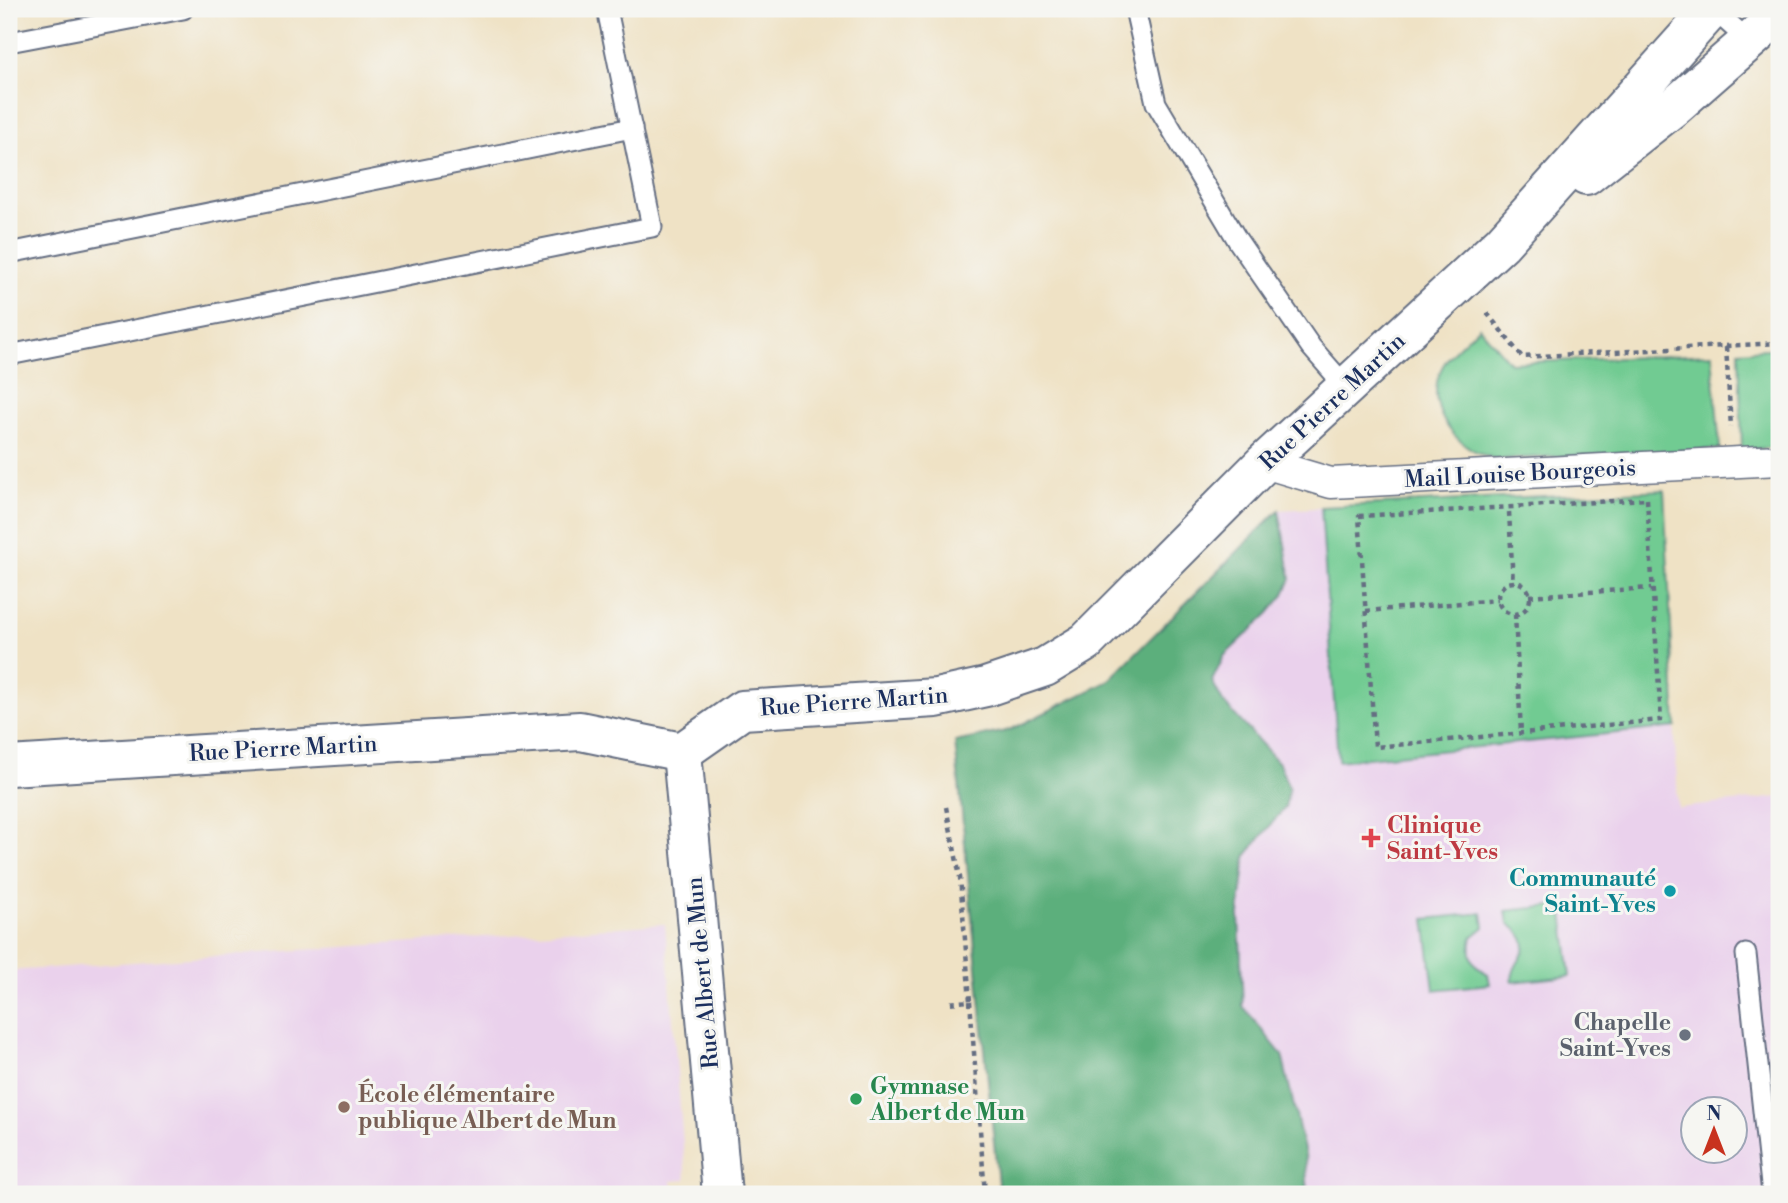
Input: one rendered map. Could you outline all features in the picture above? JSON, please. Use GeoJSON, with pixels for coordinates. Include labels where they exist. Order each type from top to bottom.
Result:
{"type":"FeatureCollection","features":[{"type":"Feature","properties":{"kind":"street","name":"Rue Pierre Martin"},"geometry":{"type":"LineString","coordinates":[[1502,243],[1713,9]]}},
{"type":"Feature","properties":{"kind":"street","name":"Rue Pierre Martin"},"geometry":{"type":"LineString","coordinates":[[9,766],[580,731],[682,752],[742,710],[936,698],[986,687],[1045,667],[1086,642],[1264,463],[1502,243],[1675,106],[1779,15]]}},
{"type":"Feature","properties":{"kind":"street","name":"Mail Louise Bourgeois"},"geometry":{"type":"LineString","coordinates":[[1264,463],[1331,482],[1779,460]]}},
{"type":"Feature","properties":{"kind":"street","name":"Rue Albert de Mun"},"geometry":{"type":"LineString","coordinates":[[682,752],[722,1194]]}},
{"type":"Feature","properties":{"kind":"lane"},"geometry":{"type":"LineString","coordinates":[[9,42],[183,9]]}},
{"type":"Feature","properties":{"kind":"lane"},"geometry":{"type":"LineString","coordinates":[[9,355],[652,227],[607,9]]}},
{"type":"Feature","properties":{"kind":"lane"},"geometry":{"type":"LineString","coordinates":[[1135,9],[1156,103],[1238,241],[1311,347],[1346,387]]}},
{"type":"Feature","properties":{"kind":"lane"},"geometry":{"type":"LineString","coordinates":[[1713,9],[1749,41]]}},
{"type":"Feature","properties":{"kind":"lane"},"geometry":{"type":"LineString","coordinates":[[9,253],[632,128]]}},
{"type":"Feature","properties":{"kind":"lane"},"geometry":{"type":"LineString","coordinates":[[1746,954],[1772,1194]]}},
{"type":"Feature","properties":{"kind":"path"},"geometry":{"type":"LineString","coordinates":[[1490,317],[1522,357],[1779,343]]}},
{"type":"Feature","properties":{"kind":"path"},"geometry":{"type":"LineString","coordinates":[[1726,347],[1733,462]]}},
{"type":"Feature","properties":{"kind":"path"},"geometry":{"type":"LineString","coordinates":[[1359,516],[1376,747],[1661,720],[1647,499]]}},
{"type":"Feature","properties":{"kind":"path"},"geometry":{"type":"LineString","coordinates":[[1509,507],[1513,583]]}},
{"type":"Feature","properties":{"kind":"path"},"geometry":{"type":"LineString","coordinates":[[1513,583],[1525,588],[1529,596],[1526,608],[1515,614],[1503,611],[1498,600],[1500,590],[1513,583]]}},
{"type":"Feature","properties":{"kind":"path"},"geometry":{"type":"LineString","coordinates":[[1529,596],[1651,588]]}},
{"type":"Feature","properties":{"kind":"path"},"geometry":{"type":"LineString","coordinates":[[1366,611],[1498,600]]}},
{"type":"Feature","properties":{"kind":"path"},"geometry":{"type":"LineString","coordinates":[[1515,614],[1521,733]]}},
{"type":"Feature","properties":{"kind":"path"},"geometry":{"type":"LineString","coordinates":[[946,807],[960,877],[985,1194]]}},
{"type":"Feature","properties":{"kind":"path"},"geometry":{"type":"LineString","coordinates":[[948,1003],[970,1000]]}},
{"type":"Feature","properties":{"kind":"shaded area","name":"Clinique Saint-Yves"},"geometry":{"type":"Polygon","coordinates":[[[1664,490],[1678,808],[1779,797],[1779,1194],[998,1194],[955,742],[1010,730],[1107,682],[1279,510],[1664,490]]]}},
{"type":"Feature","properties":{"kind":"shaded area","name":"École élémentaire publique Albert de Mun"},"geometry":{"type":"Polygon","coordinates":[[[665,924],[686,1180],[672,1181],[674,1194],[9,1194],[9,971],[665,924]]]}},
{"type":"Feature","properties":{"kind":"green space"},"geometry":{"type":"Polygon","coordinates":[[[1479,327],[1510,363],[1712,354],[1720,449],[1499,459],[1485,456],[1459,440],[1449,429],[1437,402],[1436,387],[1447,359],[1479,327]]]}},
{"type":"Feature","properties":{"kind":"green space"},"geometry":{"type":"Polygon","coordinates":[[[1779,348],[1779,447],[1742,450],[1739,351],[1779,348]]]}},
{"type":"Feature","properties":{"kind":"green space"},"geometry":{"type":"Polygon","coordinates":[[[1664,490],[1676,727],[1338,761],[1321,507],[1664,490]]]}},
{"type":"Feature","properties":{"kind":"green space"},"geometry":{"type":"Polygon","coordinates":[[[1279,510],[1291,579],[1283,596],[1269,613],[1224,656],[1212,681],[1223,702],[1279,763],[1289,788],[1285,807],[1246,856],[1239,915],[1243,1006],[1282,1055],[1305,1154],[1308,1194],[999,1194],[955,742],[1010,730],[1107,682],[1279,510]]]}},
{"type":"Feature","properties":{"kind":"green space"},"geometry":{"type":"Polygon","coordinates":[[[1562,905],[1571,976],[1512,982],[1513,973],[1525,947],[1524,940],[1508,923],[1506,911],[1562,905]]]}},
{"type":"Feature","properties":{"kind":"green space"},"geometry":{"type":"Polygon","coordinates":[[[1482,913],[1484,927],[1472,937],[1471,955],[1475,964],[1488,974],[1490,984],[1434,990],[1425,919],[1482,913]]]}},
{"type":"Feature","properties":{"kind":"place","name":"Clinique Saint-Yves"},"geometry":{"type":"Point","coordinates":[1371,838]}},
{"type":"Feature","properties":{"kind":"place","name":"Communauté Saint-Yves"},"geometry":{"type":"Point","coordinates":[1670,891]}},
{"type":"Feature","properties":{"kind":"place","name":"Chapelle Saint-Yves"},"geometry":{"type":"Point","coordinates":[1685,1035]}},
{"type":"Feature","properties":{"kind":"place","name":"Gymnase Albert de Mun"},"geometry":{"type":"Point","coordinates":[856,1099]}},
{"type":"Feature","properties":{"kind":"place","name":"École élémentaire publique Albert de Mun"},"geometry":{"type":"Point","coordinates":[344,1107]}}]}
